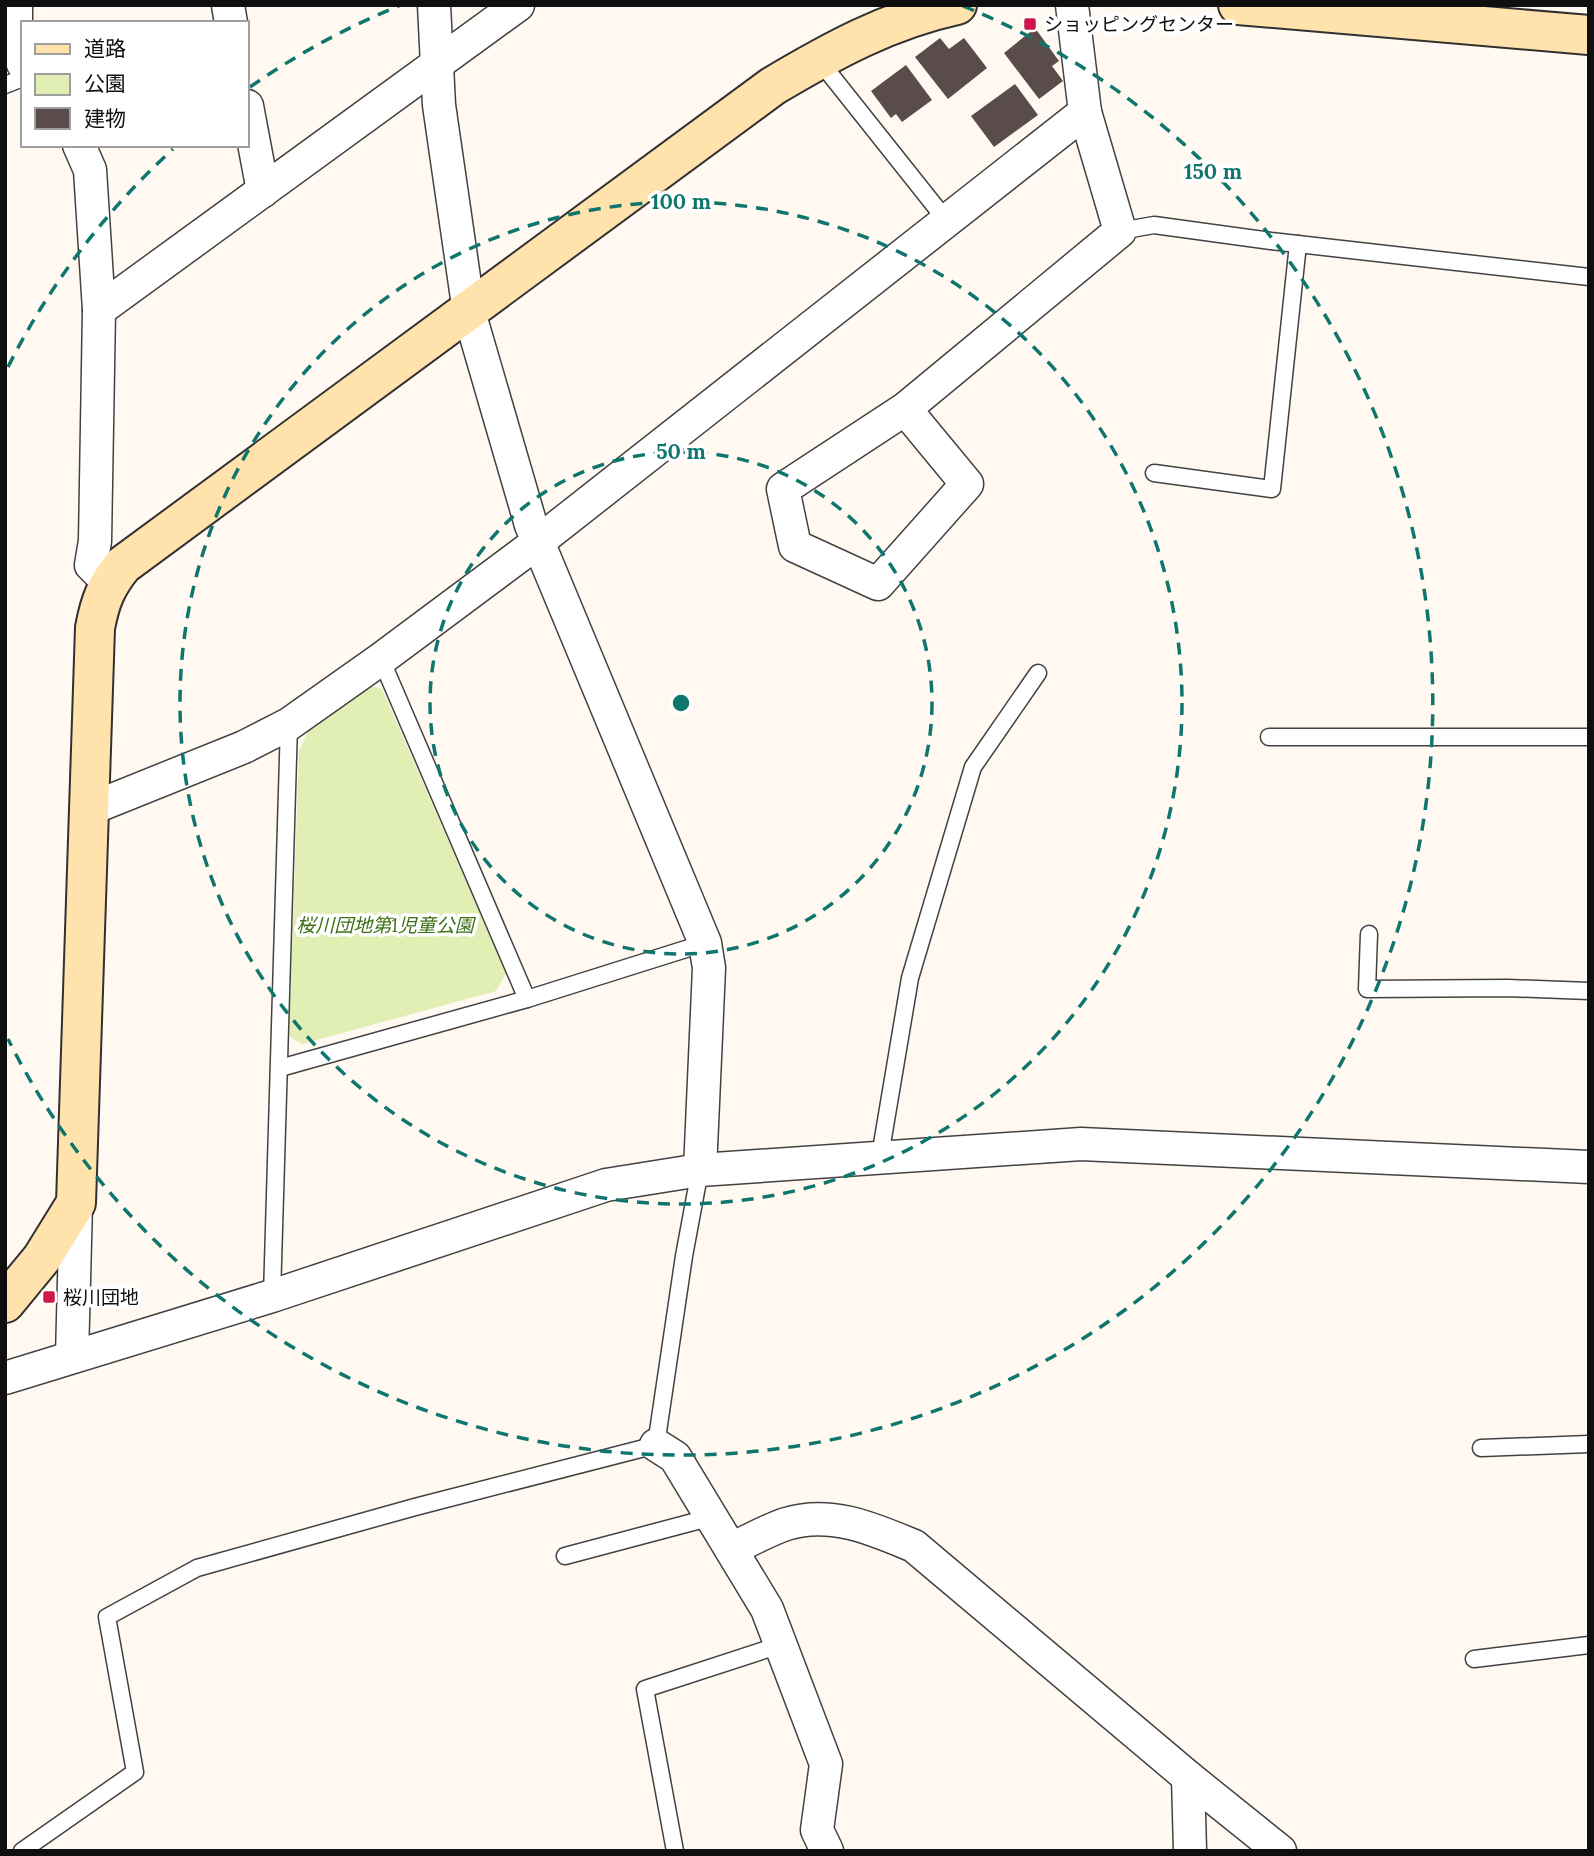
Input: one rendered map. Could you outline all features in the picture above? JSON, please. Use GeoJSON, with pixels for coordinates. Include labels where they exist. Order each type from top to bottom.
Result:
{"type":"FeatureCollection","features":[{"type":"Feature","properties":{"kind":"street"},"geometry":{"type":"LineString","coordinates":[[16,5],[16,46],[21,59]]}},
{"type":"Feature","properties":{"kind":"street"},"geometry":{"type":"LineString","coordinates":[[434,5],[439,105],[469,312],[538,542],[705,943],[709,968],[700,1170]]}},
{"type":"Feature","properties":{"kind":"street"},"geometry":{"type":"LineString","coordinates":[[99,310],[518,5]]}},
{"type":"Feature","properties":{"kind":"street"},"geometry":{"type":"LineString","coordinates":[[72,1357],[95,628],[99,608],[109,583],[124,565],[773,86],[853,40],[903,20],[957,5]]}},
{"type":"Feature","properties":{"kind":"street"},"geometry":{"type":"LineString","coordinates":[[905,409],[967,484],[878,584],[795,547],[783,489],[905,409],[1120,231],[1085,112],[1072,5]]}},
{"type":"Feature","properties":{"kind":"street"},"geometry":{"type":"LineString","coordinates":[[1238,5],[1589,35]]}},
{"type":"Feature","properties":{"kind":"street"},"geometry":{"type":"LineString","coordinates":[[248,111],[263,191]]}},
{"type":"Feature","properties":{"kind":"street"},"geometry":{"type":"LineString","coordinates":[[90,809],[244,747],[289,724],[382,659],[538,542],[1085,112]]}},
{"type":"Feature","properties":{"kind":"street"},"geometry":{"type":"LineString","coordinates":[[80,147],[90,170],[99,310],[95,541],[91,565],[109,583]]}},
{"type":"Feature","properties":{"kind":"street"},"geometry":{"type":"LineString","coordinates":[[5,1378],[272,1297],[606,1185],[700,1170],[1081,1143],[1589,1167]]}},
{"type":"Feature","properties":{"kind":"street"},"geometry":{"type":"LineString","coordinates":[[5,1303],[41,1258],[76,1203]]}},
{"type":"Feature","properties":{"kind":"street"},"geometry":{"type":"LineString","coordinates":[[656,1446],[675,1457],[767,1609],[826,1764],[817,1830],[826,1851]]}},
{"type":"Feature","properties":{"kind":"street"},"geometry":{"type":"LineString","coordinates":[[731,1549],[788,1524],[828,1518],[869,1527],[914,1546],[1280,1851]]}},
{"type":"Feature","properties":{"kind":"street"},"geometry":{"type":"LineString","coordinates":[[1188,1777],[1190,1851]]}},
{"type":"Feature","properties":{"kind":"lane"},"geometry":{"type":"LineString","coordinates":[[818,59],[946,220]]}},
{"type":"Feature","properties":{"kind":"lane"},"geometry":{"type":"LineString","coordinates":[[1120,231],[1154,225],[1589,277]]}},
{"type":"Feature","properties":{"kind":"lane"},"geometry":{"type":"LineString","coordinates":[[1154,473],[1272,489],[1298,244]]}},
{"type":"Feature","properties":{"kind":"lane"},"geometry":{"type":"LineString","coordinates":[[382,659],[527,999]]}},
{"type":"Feature","properties":{"kind":"lane"},"geometry":{"type":"LineString","coordinates":[[880,1156],[909,978],[973,767],[1038,673]]}},
{"type":"Feature","properties":{"kind":"lane"},"geometry":{"type":"LineString","coordinates":[[272,1297],[289,724]]}},
{"type":"Feature","properties":{"kind":"lane"},"geometry":{"type":"LineString","coordinates":[[1269,737],[1589,737]]}},
{"type":"Feature","properties":{"kind":"lane"},"geometry":{"type":"LineString","coordinates":[[1369,933],[1367,989],[1508,988],[1589,991]]}},
{"type":"Feature","properties":{"kind":"lane"},"geometry":{"type":"LineString","coordinates":[[280,1068],[527,999],[705,943]]}},
{"type":"Feature","properties":{"kind":"lane"},"geometry":{"type":"LineString","coordinates":[[22,1851],[135,1772],[107,1616],[197,1568],[415,1507],[656,1446],[684,1256],[700,1170]]}},
{"type":"Feature","properties":{"kind":"lane"},"geometry":{"type":"LineString","coordinates":[[1481,1448],[1589,1444]]}},
{"type":"Feature","properties":{"kind":"lane"},"geometry":{"type":"LineString","coordinates":[[565,1556],[712,1517]]}},
{"type":"Feature","properties":{"kind":"lane"},"geometry":{"type":"LineString","coordinates":[[675,1851],[645,1689],[780,1645]]}},
{"type":"Feature","properties":{"kind":"lane"},"geometry":{"type":"LineString","coordinates":[[1474,1659],[1589,1645]]}},
{"type":"Feature","properties":{"kind":"green space","name":"桜川団地第1児童公園"},"geometry":{"type":"Polygon","coordinates":[[[367,685],[382,689],[506,973],[496,991],[302,1044],[289,1036],[299,751],[309,730],[367,685]]]}},
{"type":"Feature","properties":{"kind":"building"},"geometry":{"type":"Polygon","coordinates":[[[1035,28],[1059,61],[1052,66],[1063,81],[1039,99],[1004,53],[1035,28]]]}},
{"type":"Feature","properties":{"kind":"building"},"geometry":{"type":"Polygon","coordinates":[[[940,38],[949,49],[964,38],[987,68],[948,99],[915,57],[940,38]]]}},
{"type":"Feature","properties":{"kind":"building"},"geometry":{"type":"Polygon","coordinates":[[[906,65],[932,100],[902,122],[896,114],[891,118],[871,91],[906,65]]]}},
{"type":"Feature","properties":{"kind":"building"},"geometry":{"type":"Polygon","coordinates":[[[1015,84],[1038,115],[994,147],[971,116],[1015,84]]]}},
{"type":"Feature","properties":{"kind":"place","name":"ショッピングセンター"},"geometry":{"type":"Point","coordinates":[1030,24]}},
{"type":"Feature","properties":{"kind":"place","name":"桜川団地"},"geometry":{"type":"Point","coordinates":[49,1297]}}]}
